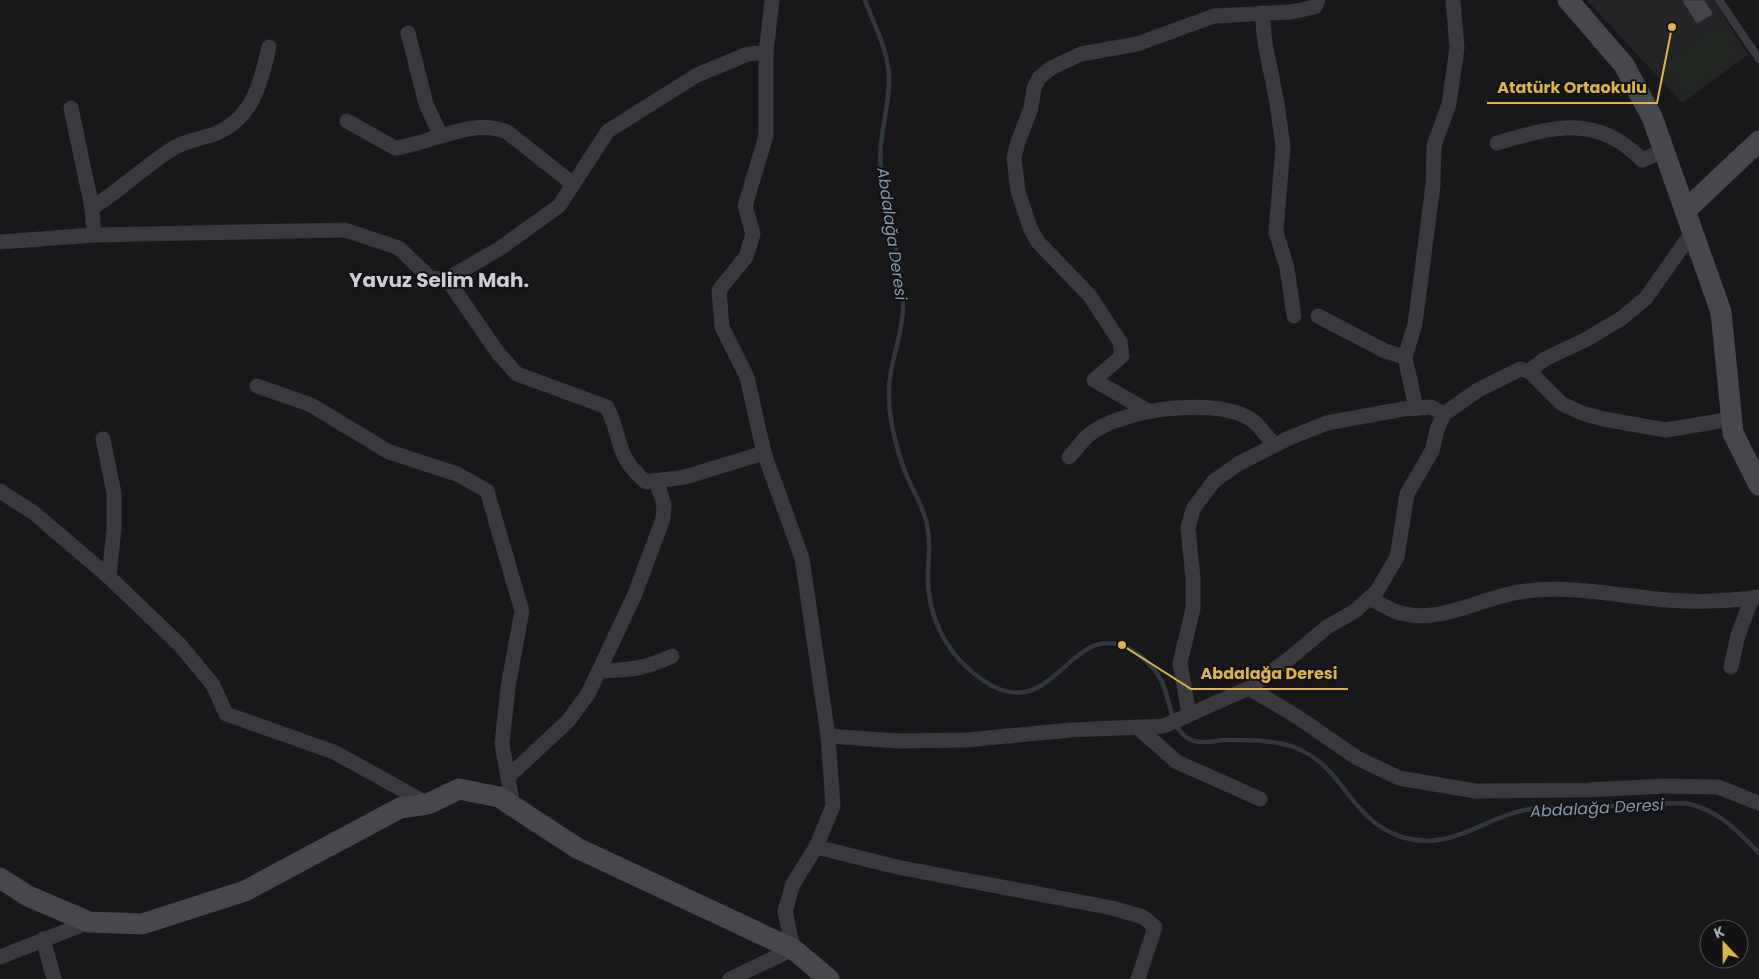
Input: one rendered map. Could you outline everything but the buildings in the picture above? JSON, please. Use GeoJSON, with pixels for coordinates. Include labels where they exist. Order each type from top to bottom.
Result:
{"type":"FeatureCollection","features":[{"type":"Feature","properties":{"kind":"street"},"geometry":{"type":"LineString","coordinates":[[772,0],[766,53],[766,136],[745,206],[753,234],[746,258],[719,290],[722,327],[747,377],[764,453],[802,558],[828,736],[833,806],[816,847],[793,884],[785,911],[793,950]]}},
{"type":"Feature","properties":{"kind":"street"},"geometry":{"type":"LineString","coordinates":[[1148,411],[1094,380],[1122,356],[1120,342],[1090,296],[1038,242],[1031,230],[1014,174],[1018,142],[1027,122],[1034,88],[1039,78],[1051,68],[1080,54],[1137,44],[1214,16],[1291,12],[1315,7],[1318,0]]}},
{"type":"Feature","properties":{"kind":"street"},"geometry":{"type":"LineString","coordinates":[[1416,408],[1405,357],[1415,324],[1433,185],[1434,145],[1449,104],[1458,48],[1453,0]]}},
{"type":"Feature","properties":{"kind":"street"},"geometry":{"type":"LineString","coordinates":[[1568,0],[1624,64],[1652,117],[1721,312],[1733,433],[1759,485]]}},
{"type":"Feature","properties":{"kind":"street"},"geometry":{"type":"LineString","coordinates":[[1262,13],[1265,43],[1277,103],[1283,147],[1276,232],[1287,268],[1294,316]]}},
{"type":"Feature","properties":{"kind":"street"},"geometry":{"type":"LineString","coordinates":[[408,33],[426,104],[439,132],[445,135]]}},
{"type":"Feature","properties":{"kind":"street"},"geometry":{"type":"LineString","coordinates":[[92,208],[114,194],[172,149],[219,132],[241,117],[252,104],[262,79],[269,48]]}},
{"type":"Feature","properties":{"kind":"street"},"geometry":{"type":"LineString","coordinates":[[0,242],[94,235],[345,230],[400,248],[430,278],[447,279],[499,248],[559,206],[608,131],[697,75],[748,54],[766,53]]}},
{"type":"Feature","properties":{"kind":"street"},"geometry":{"type":"LineString","coordinates":[[71,108],[92,208],[94,235]]}},
{"type":"Feature","properties":{"kind":"street"},"geometry":{"type":"LineString","coordinates":[[347,121],[395,148],[473,129],[496,128],[507,132],[573,184]]}},
{"type":"Feature","properties":{"kind":"street"},"geometry":{"type":"LineString","coordinates":[[1496,143],[1549,129],[1587,127],[1610,134],[1628,145],[1642,160],[1664,151]]}},
{"type":"Feature","properties":{"kind":"street"},"geometry":{"type":"LineString","coordinates":[[1686,210],[1759,141]]}},
{"type":"Feature","properties":{"kind":"street"},"geometry":{"type":"LineString","coordinates":[[1529,372],[1545,359],[1587,339],[1622,318],[1646,298],[1693,231]]}},
{"type":"Feature","properties":{"kind":"street"},"geometry":{"type":"LineString","coordinates":[[447,279],[498,353],[517,374],[607,406],[614,422],[616,439],[631,469],[646,482],[685,477],[764,453]]}},
{"type":"Feature","properties":{"kind":"street"},"geometry":{"type":"LineString","coordinates":[[1318,316],[1385,351],[1405,357]]}},
{"type":"Feature","properties":{"kind":"street"},"geometry":{"type":"LineString","coordinates":[[828,736],[898,741],[966,740],[1071,730],[1164,726],[1249,688],[1290,658],[1327,627],[1355,611],[1377,591],[1397,557],[1407,494],[1432,451],[1437,430],[1444,414],[1478,390],[1520,369],[1529,372],[1562,404],[1582,413],[1603,419],[1666,430],[1732,419]]}},
{"type":"Feature","properties":{"kind":"street"},"geometry":{"type":"LineString","coordinates":[[257,386],[311,405],[389,452],[457,474],[487,491],[522,610],[508,687],[502,744],[513,806]]}},
{"type":"Feature","properties":{"kind":"street"},"geometry":{"type":"LineString","coordinates":[[1185,716],[1180,663],[1193,609],[1193,578],[1188,528],[1193,509],[1214,482],[1238,464],[1275,445],[1327,423],[1416,408],[1431,407],[1444,414]]}},
{"type":"Feature","properties":{"kind":"street"},"geometry":{"type":"LineString","coordinates":[[1069,457],[1089,434],[1120,418],[1148,411],[1172,408],[1231,412],[1249,418],[1275,445]]}},
{"type":"Feature","properties":{"kind":"street"},"geometry":{"type":"LineString","coordinates":[[103,439],[114,493],[114,528],[109,577]]}},
{"type":"Feature","properties":{"kind":"street"},"geometry":{"type":"LineString","coordinates":[[508,777],[568,721],[588,694],[635,594],[663,519],[664,504],[656,481]]}},
{"type":"Feature","properties":{"kind":"street"},"geometry":{"type":"LineString","coordinates":[[0,491],[34,513],[109,577],[180,645],[213,686],[226,714],[334,752],[428,804]]}},
{"type":"Feature","properties":{"kind":"street"},"geometry":{"type":"LineString","coordinates":[[1370,598],[1400,613],[1425,616],[1449,612],[1497,596],[1544,589],[1696,601],[1756,598],[1738,635],[1731,667]]}},
{"type":"Feature","properties":{"kind":"street"},"geometry":{"type":"LineString","coordinates":[[599,671],[635,670],[652,666],[672,656]]}},
{"type":"Feature","properties":{"kind":"street"},"geometry":{"type":"LineString","coordinates":[[1249,688],[1299,718],[1357,758],[1398,778],[1475,791],[1587,790],[1665,786],[1718,787],[1759,803]]}},
{"type":"Feature","properties":{"kind":"street"},"geometry":{"type":"LineString","coordinates":[[1137,727],[1177,762],[1260,799]]}},
{"type":"Feature","properties":{"kind":"street"},"geometry":{"type":"LineString","coordinates":[[0,878],[28,896],[89,922],[142,924],[245,891],[400,808],[428,804],[459,789],[499,797],[577,848],[793,950],[829,979]]}},
{"type":"Feature","properties":{"kind":"street"},"geometry":{"type":"LineString","coordinates":[[816,847],[897,867],[1112,908],[1143,916],[1155,927],[1138,979]]}},
{"type":"Feature","properties":{"kind":"street"},"geometry":{"type":"LineString","coordinates":[[0,957],[89,922]]}},
{"type":"Feature","properties":{"kind":"street"},"geometry":{"type":"LineString","coordinates":[[43,939],[54,979]]}},
{"type":"Feature","properties":{"kind":"street"},"geometry":{"type":"LineString","coordinates":[[730,979],[793,950]]}},
{"type":"Feature","properties":{"kind":"lane"},"geometry":{"type":"LineString","coordinates":[[1719,0],[1759,59]]}},
{"type":"Feature","properties":{"kind":"shaded area"},"geometry":{"type":"Polygon","coordinates":[[[1587,0],[1714,0],[1748,55],[1682,103],[1587,0]]]}},
{"type":"Feature","properties":{"kind":"shaded area"},"geometry":{"type":"Polygon","coordinates":[[[1718,26],[1738,52],[1688,91],[1668,65],[1718,26]]]}},
{"type":"Feature","properties":{"kind":"waterway","name":"Abdalağa Deresi"},"geometry":{"type":"LineString","coordinates":[[865,0],[887,59],[889,80],[880,160],[883,189],[898,257],[903,292],[902,320],[890,376],[889,400],[891,419],[894,437],[903,465],[927,524],[929,541],[928,587],[935,618],[949,647],[971,671],[984,681],[1008,692],[1029,691],[1046,682],[1077,656],[1094,646],[1112,643],[1133,651],[1158,674],[1174,720],[1178,728],[1189,739],[1203,742],[1227,740],[1262,741],[1280,743],[1296,748],[1312,756],[1325,767],[1369,818],[1382,828],[1399,836],[1418,840],[1435,840],[1451,837],[1514,813],[1531,809],[1685,803],[1717,815],[1759,853]]}},
{"type":"Feature","properties":{"kind":"place","name":"Atatürk Ortaokulu"},"geometry":{"type":"Point","coordinates":[1672,27]}},
{"type":"Feature","properties":{"kind":"place","name":"Abdalağa Deresi"},"geometry":{"type":"Point","coordinates":[1122,645]}},
{"type":"Feature","properties":{"kind":"district","name":"Yavuz Selim Mah."},"geometry":{"type":"Point","coordinates":[439,280]}}]}
